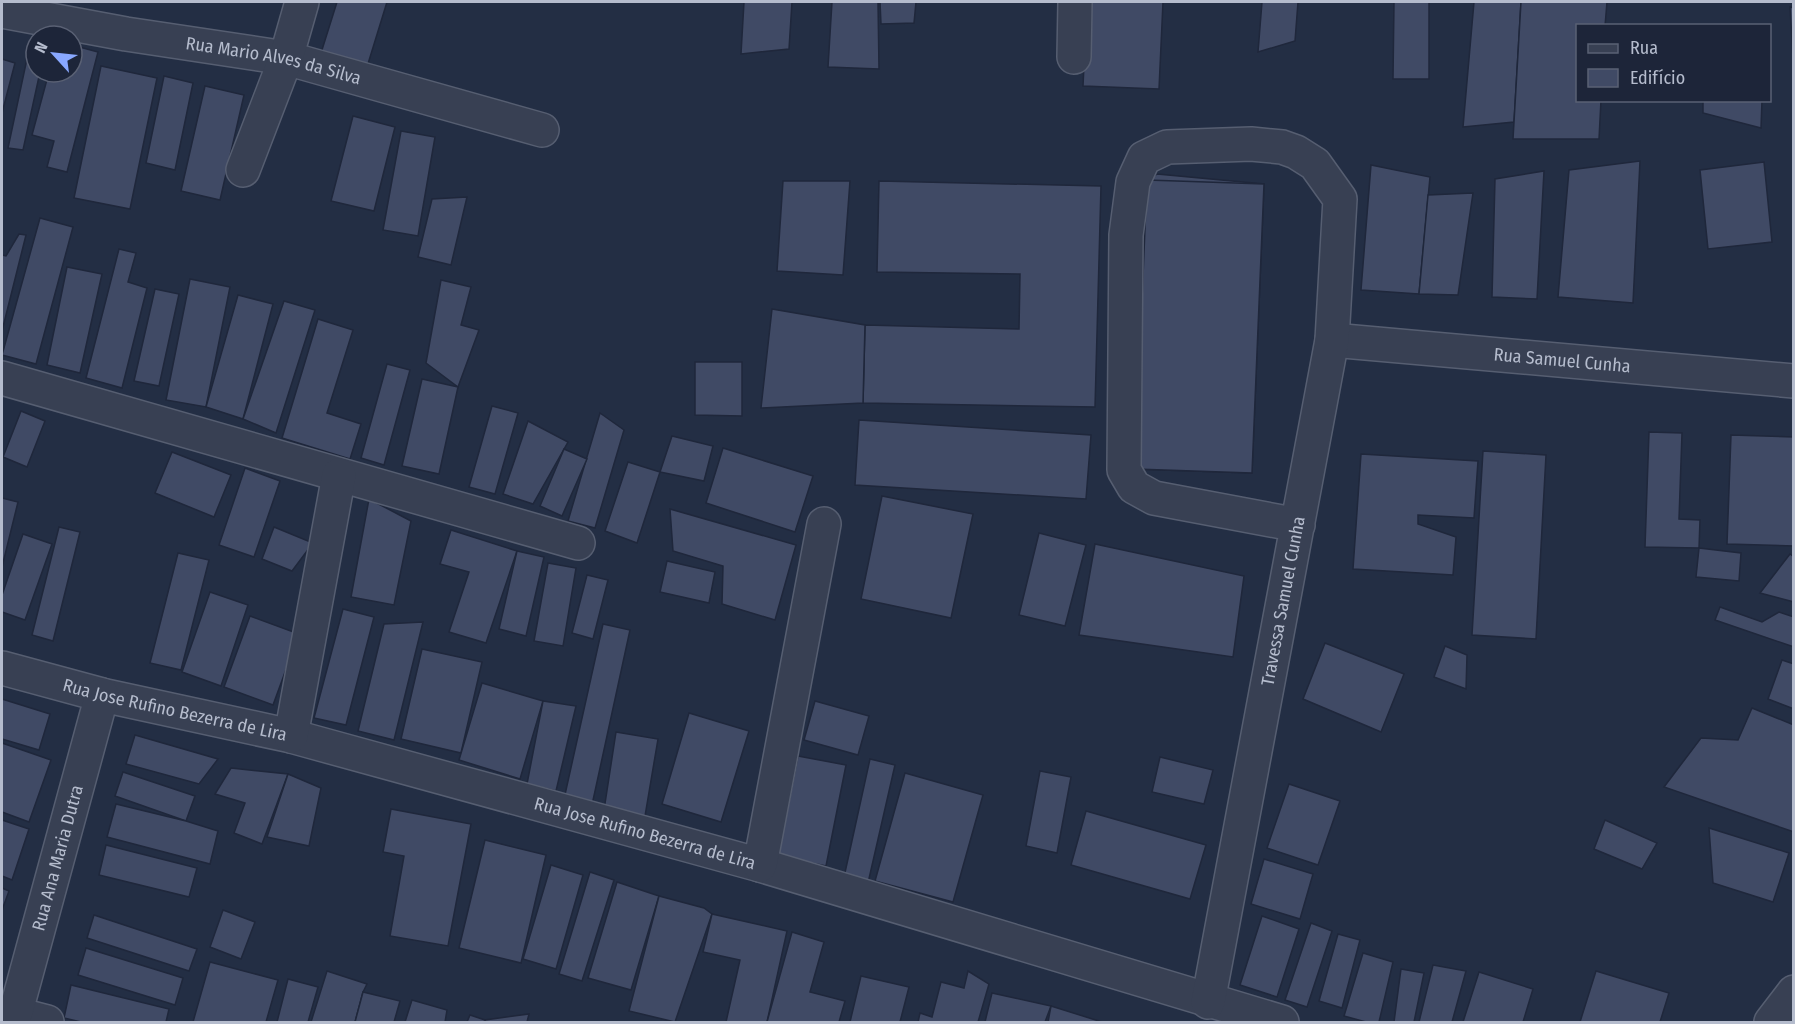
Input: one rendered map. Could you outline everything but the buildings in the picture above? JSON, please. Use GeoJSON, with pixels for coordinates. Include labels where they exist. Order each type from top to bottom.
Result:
{"type":"FeatureCollection","features":[{"type":"Feature","properties":{"kind":"street"},"geometry":{"type":"LineString","coordinates":[[243,170],[286,58],[302,2]]}},
{"type":"Feature","properties":{"kind":"street"},"geometry":{"type":"LineString","coordinates":[[1074,57],[1075,2]]}},
{"type":"Feature","properties":{"kind":"street","name":"Rua Mario Alves da Silva"},"geometry":{"type":"LineString","coordinates":[[2,11],[126,34],[286,58],[542,130]]}},
{"type":"Feature","properties":{"kind":"street","name":"Travessa Samuel Cunha"},"geometry":{"type":"LineString","coordinates":[[1208,1002],[1298,525],[1332,340],[1340,199],[1315,164],[1296,152],[1282,147],[1251,144],[1167,147],[1144,158],[1133,182],[1126,235],[1124,470],[1134,487],[1154,498],[1174,504],[1298,525]]}},
{"type":"Feature","properties":{"kind":"street","name":"Rua Samuel Cunha"},"geometry":{"type":"LineString","coordinates":[[1332,340],[1794,381]]}},
{"type":"Feature","properties":{"kind":"street"},"geometry":{"type":"LineString","coordinates":[[2,378],[578,543]]}},
{"type":"Feature","properties":{"kind":"street"},"geometry":{"type":"LineString","coordinates":[[291,736],[339,475]]}},
{"type":"Feature","properties":{"kind":"street"},"geometry":{"type":"LineString","coordinates":[[760,865],[824,524]]}},
{"type":"Feature","properties":{"kind":"street","name":"Rua Jose Rufino Bezerra de Lira"},"geometry":{"type":"LineString","coordinates":[[2,668],[102,695],[291,736],[760,865],[1282,1023]]}},
{"type":"Feature","properties":{"kind":"street","name":"Rua Ana Maria Dutra"},"geometry":{"type":"LineString","coordinates":[[14,1018],[102,695]]}},
{"type":"Feature","properties":{"kind":"street"},"geometry":{"type":"LineString","coordinates":[[1770,1023],[1794,992]]}},
{"type":"Feature","properties":{"kind":"street"},"geometry":{"type":"LineString","coordinates":[[14,1018],[46,1023]]}}]}
